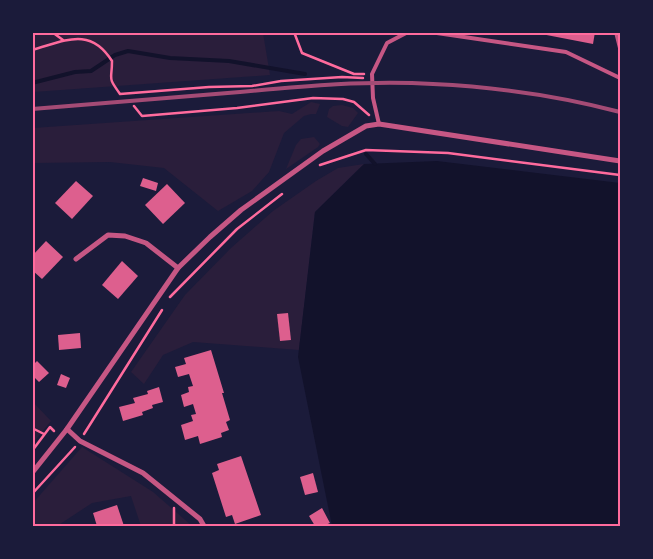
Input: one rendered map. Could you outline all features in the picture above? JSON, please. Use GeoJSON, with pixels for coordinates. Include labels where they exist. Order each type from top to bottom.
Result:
{"type":"FeatureCollection","features":[{"type":"Feature","properties":{"kind":"street"},"geometry":{"type":"LineString","coordinates":[[32,473],[67,429],[178,268],[241,210],[324,151],[366,126],[379,124],[620,161]]}},
{"type":"Feature","properties":{"kind":"street"},"geometry":{"type":"LineString","coordinates":[[76,259],[108,235],[125,236],[146,243],[178,268]]}},
{"type":"Feature","properties":{"kind":"street"},"geometry":{"type":"LineString","coordinates":[[67,429],[80,441],[142,473],[200,519],[204,526]]}},
{"type":"Feature","properties":{"kind":"lane"},"geometry":{"type":"LineString","coordinates":[[379,124],[373,98],[372,76],[387,43],[408,32]]}},
{"type":"Feature","properties":{"kind":"lane"},"geometry":{"type":"LineString","coordinates":[[430,32],[566,52],[620,78]]}},
{"type":"Feature","properties":{"kind":"lane"},"geometry":{"type":"LineString","coordinates":[[616,32],[620,48]]}},
{"type":"Feature","properties":{"kind":"path"},"geometry":{"type":"LineString","coordinates":[[52,32],[63,40]]}},
{"type":"Feature","properties":{"kind":"path"},"geometry":{"type":"LineString","coordinates":[[294,32],[302,53],[354,74],[372,76]]}},
{"type":"Feature","properties":{"kind":"path"},"geometry":{"type":"LineString","coordinates":[[32,50],[63,40],[75,38],[88,40],[102,48],[112,61],[111,82],[120,94],[372,76]]}},
{"type":"Feature","properties":{"kind":"path"},"geometry":{"type":"LineString","coordinates":[[134,106],[142,116],[237,108],[313,98],[343,99],[354,102],[379,124]]}},
{"type":"Feature","properties":{"kind":"path"},"geometry":{"type":"LineString","coordinates":[[315,167],[366,150],[448,153],[620,175]]}},
{"type":"Feature","properties":{"kind":"path"},"geometry":{"type":"LineString","coordinates":[[169,298],[237,230],[284,192]]}},
{"type":"Feature","properties":{"kind":"path"},"geometry":{"type":"LineString","coordinates":[[32,494],[80,441],[164,307]]}},
{"type":"Feature","properties":{"kind":"path"},"geometry":{"type":"LineString","coordinates":[[32,428],[44,434]]}},
{"type":"Feature","properties":{"kind":"path"},"geometry":{"type":"LineString","coordinates":[[174,498],[174,526]]}},
{"type":"Feature","properties":{"kind":"shaded area"},"geometry":{"type":"Polygon","coordinates":[[[33,33],[263,33],[270,75],[33,92],[33,33]]]}},
{"type":"Feature","properties":{"kind":"shaded area"},"geometry":{"type":"Polygon","coordinates":[[[311,102],[320,104],[316,114],[304,116],[284,133],[269,172],[252,191],[218,211],[164,168],[110,162],[33,163],[33,128],[279,111],[292,114],[311,102]]]}},
{"type":"Feature","properties":{"kind":"shaded area"},"geometry":{"type":"Polygon","coordinates":[[[342,105],[353,108],[358,113],[348,127],[342,126],[327,117],[329,109],[333,106],[342,105]]]}},
{"type":"Feature","properties":{"kind":"shaded area"},"geometry":{"type":"Polygon","coordinates":[[[314,137],[320,144],[318,147],[286,169],[296,145],[301,139],[314,137]]]}},
{"type":"Feature","properties":{"kind":"shaded area"},"geometry":{"type":"Polygon","coordinates":[[[437,161],[620,183],[620,526],[332,526],[298,357],[315,212],[364,164],[437,161]]]}},
{"type":"Feature","properties":{"kind":"shaded area"},"geometry":{"type":"Polygon","coordinates":[[[364,164],[315,212],[299,350],[193,342],[163,355],[144,384],[131,372],[185,295],[231,248],[273,211],[316,181],[338,168],[364,164]]]}},
{"type":"Feature","properties":{"kind":"shaded area"},"geometry":{"type":"Polygon","coordinates":[[[32,401],[51,421],[33,443],[32,443],[32,401]]]}},
{"type":"Feature","properties":{"kind":"shaded area"},"geometry":{"type":"Polygon","coordinates":[[[82,447],[153,492],[192,526],[141,526],[131,496],[92,503],[57,526],[33,526],[33,503],[82,447]]]}},
{"type":"Feature","properties":{"kind":"building"},"geometry":{"type":"Polygon","coordinates":[[[531,32],[595,32],[593,44],[531,32]]]}},
{"type":"Feature","properties":{"kind":"building"},"geometry":{"type":"Polygon","coordinates":[[[143,178],[158,183],[156,191],[140,186],[143,178]]]}},
{"type":"Feature","properties":{"kind":"building"},"geometry":{"type":"Polygon","coordinates":[[[76,181],[93,196],[72,219],[55,203],[76,181]]]}},
{"type":"Feature","properties":{"kind":"building"},"geometry":{"type":"Polygon","coordinates":[[[167,184],[185,203],[163,224],[145,205],[167,184]]]}},
{"type":"Feature","properties":{"kind":"building"},"geometry":{"type":"Polygon","coordinates":[[[46,241],[63,257],[42,279],[32,270],[32,256],[46,241]]]}},
{"type":"Feature","properties":{"kind":"building"},"geometry":{"type":"Polygon","coordinates":[[[122,261],[138,276],[118,299],[102,285],[122,261]]]}},
{"type":"Feature","properties":{"kind":"building"},"geometry":{"type":"Polygon","coordinates":[[[288,313],[291,340],[280,341],[277,314],[288,313]]]}},
{"type":"Feature","properties":{"kind":"building"},"geometry":{"type":"Polygon","coordinates":[[[80,333],[81,348],[59,350],[58,335],[80,333]]]}},
{"type":"Feature","properties":{"kind":"building"},"geometry":{"type":"Polygon","coordinates":[[[211,350],[224,393],[222,393],[230,420],[226,422],[229,430],[221,433],[222,437],[200,444],[198,436],[185,440],[181,425],[193,421],[191,415],[196,414],[193,404],[184,407],[181,395],[189,392],[188,387],[193,386],[189,374],[178,377],[175,367],[186,364],[184,358],[211,350]]]}},
{"type":"Feature","properties":{"kind":"building"},"geometry":{"type":"Polygon","coordinates":[[[37,361],[49,373],[39,382],[32,375],[32,366],[37,361]]]}},
{"type":"Feature","properties":{"kind":"building"},"geometry":{"type":"Polygon","coordinates":[[[61,374],[70,378],[66,388],[57,385],[61,374]]]}},
{"type":"Feature","properties":{"kind":"building"},"geometry":{"type":"Polygon","coordinates":[[[159,387],[163,402],[152,405],[153,408],[142,412],[143,415],[123,421],[119,407],[135,403],[133,398],[148,394],[147,391],[159,387]]]}},
{"type":"Feature","properties":{"kind":"building"},"geometry":{"type":"Polygon","coordinates":[[[241,456],[261,515],[235,524],[232,515],[226,517],[212,473],[219,470],[217,464],[241,456]]]}},
{"type":"Feature","properties":{"kind":"building"},"geometry":{"type":"Polygon","coordinates":[[[313,473],[318,492],[305,495],[300,477],[313,473]]]}},
{"type":"Feature","properties":{"kind":"building"},"geometry":{"type":"Polygon","coordinates":[[[117,505],[124,526],[97,526],[93,513],[117,505]]]}},
{"type":"Feature","properties":{"kind":"building"},"geometry":{"type":"Polygon","coordinates":[[[322,508],[330,523],[323,526],[315,526],[309,516],[322,508]]]}},
{"type":"Feature","properties":{"kind":"waterway"},"geometry":{"type":"LineString","coordinates":[[32,83],[75,72],[91,71],[115,55],[128,51],[170,58],[229,61],[305,74]]}},
{"type":"Feature","properties":{"kind":"waterway"},"geometry":{"type":"LineString","coordinates":[[366,154],[375,164]]}},
{"type":"Feature","properties":{"kind":"railway"},"geometry":{"type":"LineString","coordinates":[[32,109],[312,86],[409,83],[457,85],[504,90],[574,101],[620,112]]}}]}
